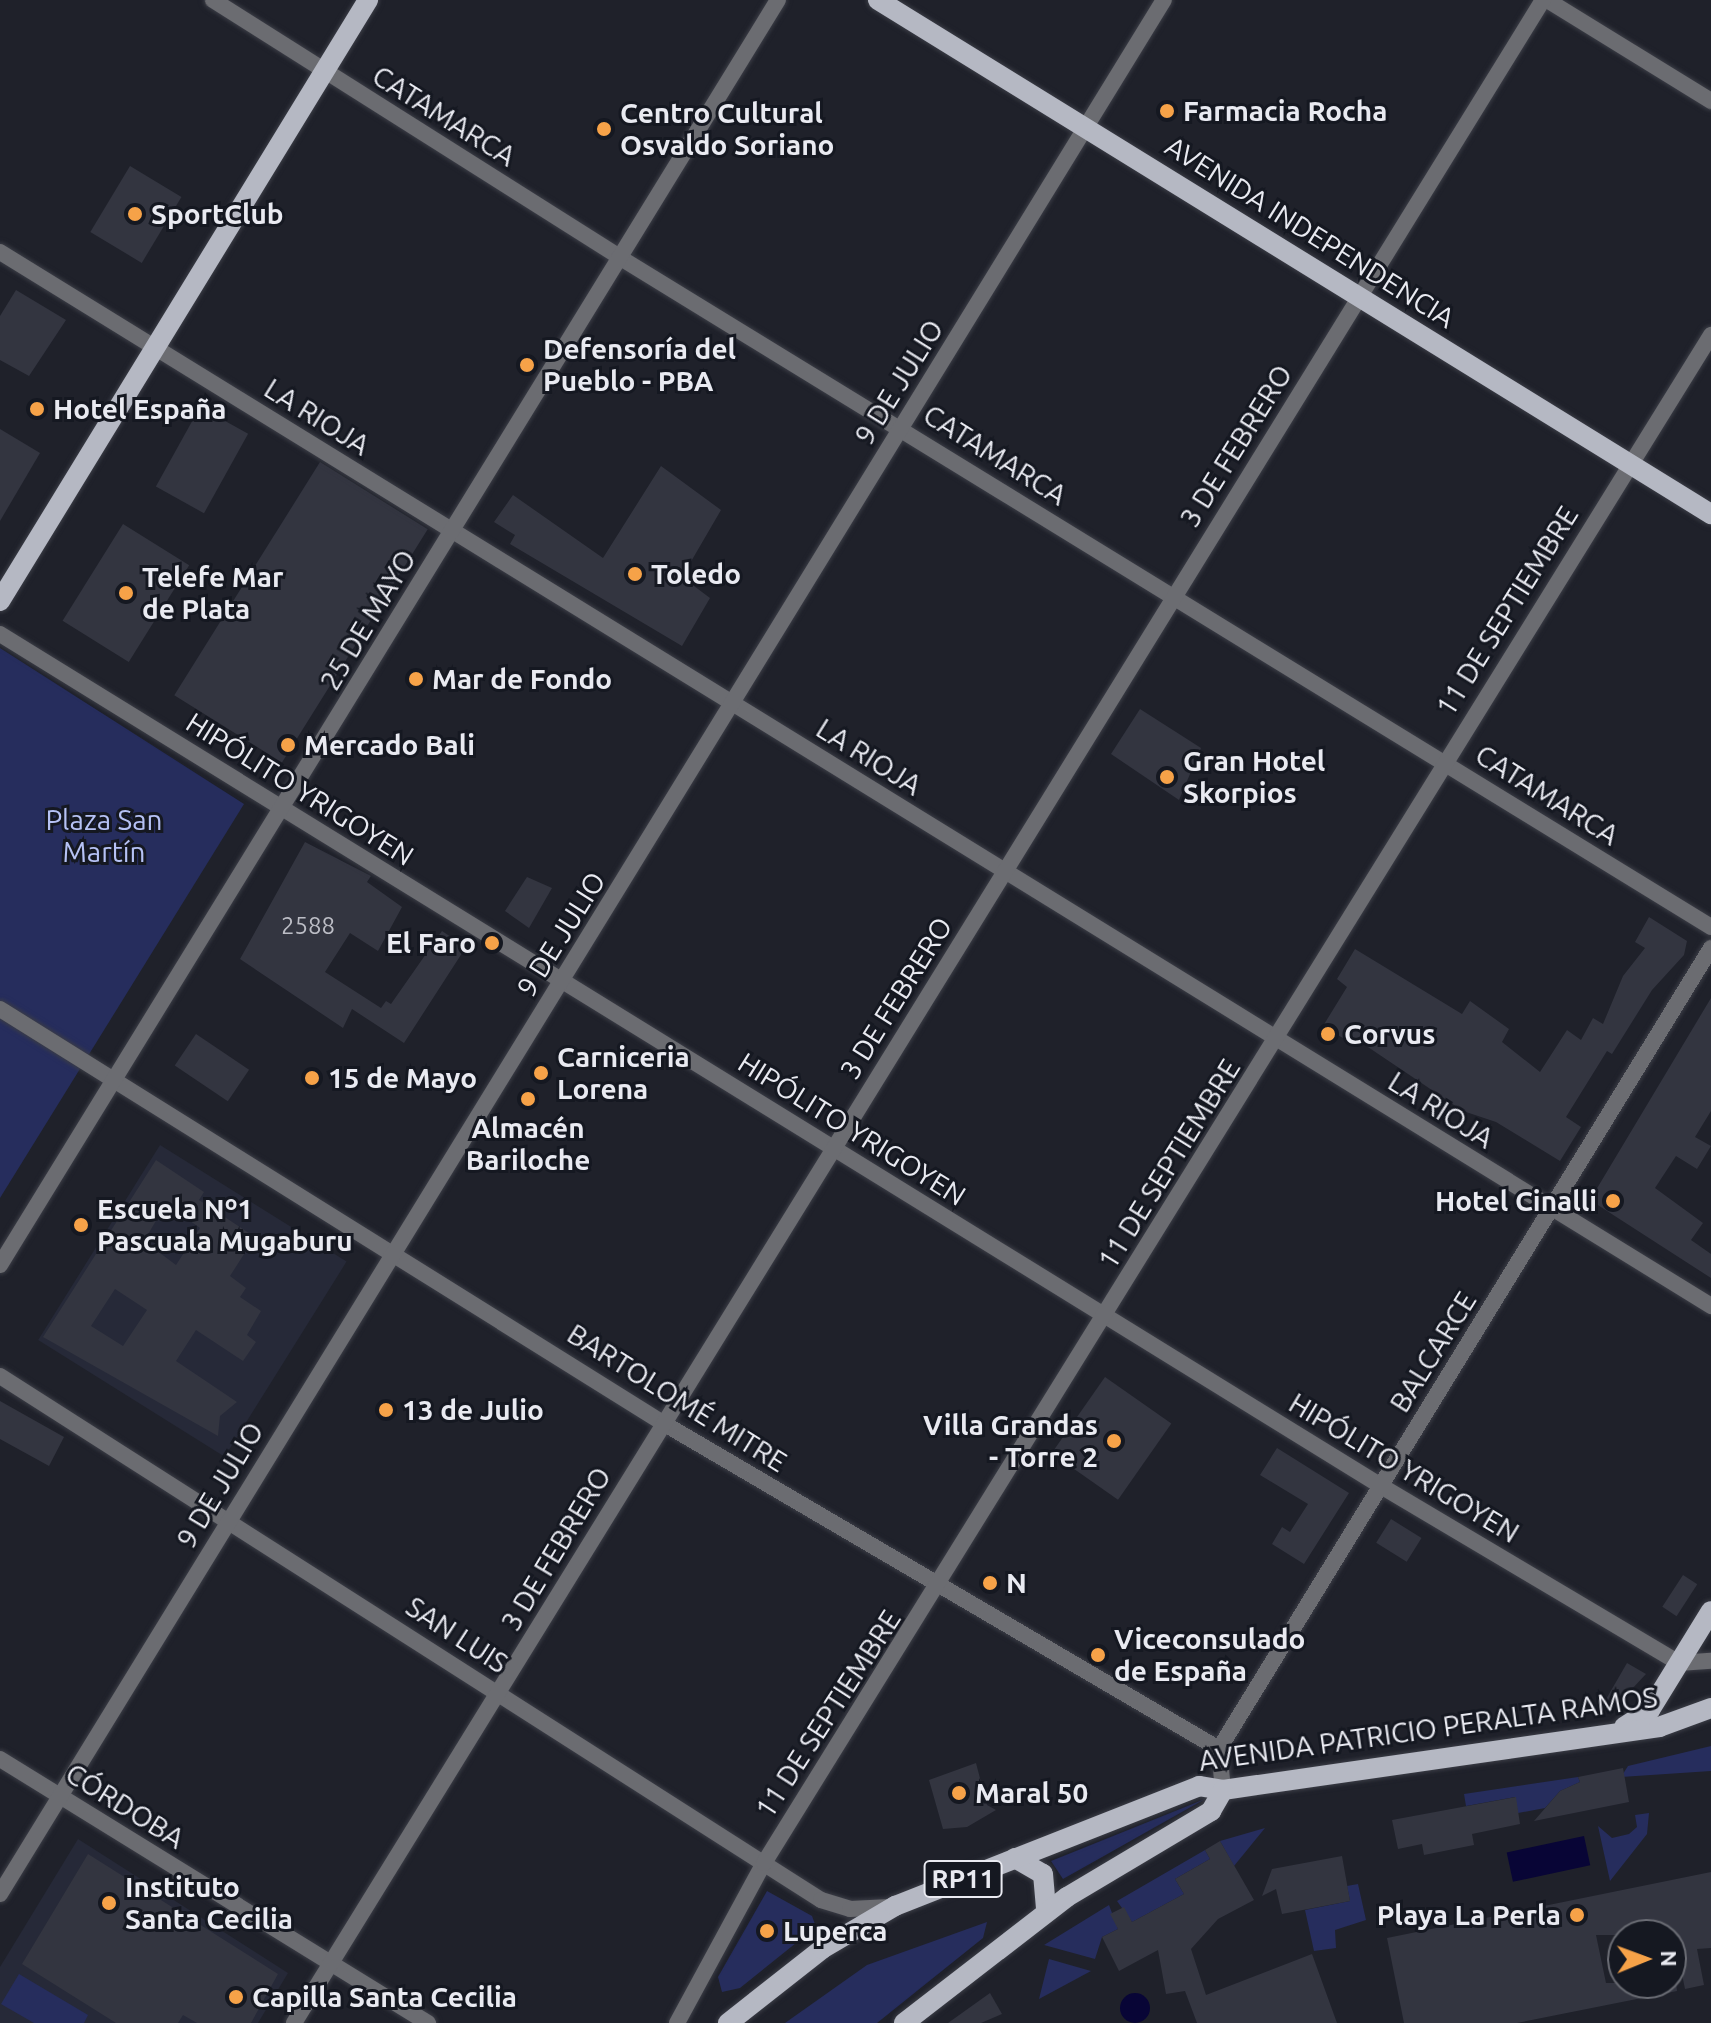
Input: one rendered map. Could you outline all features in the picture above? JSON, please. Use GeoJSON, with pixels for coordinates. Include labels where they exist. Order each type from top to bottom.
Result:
{"type":"FeatureCollection","features":[{"type":"Feature","properties":{"kind":"main road"},"geometry":{"type":"LineString","coordinates":[[0,601],[368,0]]}},
{"type":"Feature","properties":{"kind":"main road","name":"AVENIDA INDEPENDENCIA"},"geometry":{"type":"LineString","coordinates":[[878,0],[1087,126],[1711,514]]}},
{"type":"Feature","properties":{"kind":"main road","name":"RP11"},"geometry":{"type":"LineString","coordinates":[[1597,1734],[1639,1721],[1711,1611]]}},
{"type":"Feature","properties":{"kind":"main road","name":"AVENIDA PATRICIO PERALTA RAMOS"},"geometry":{"type":"LineString","coordinates":[[728,2023],[812,1956],[895,1906],[1199,1786],[1223,1790],[1668,1725],[1711,1708]]}},
{"type":"Feature","properties":{"kind":"main road","name":"RP11"},"geometry":{"type":"LineString","coordinates":[[904,2023],[1046,1911],[1211,1811],[1223,1790]]}},
{"type":"Feature","properties":{"kind":"main road"},"geometry":{"type":"LineString","coordinates":[[1015,1858],[1043,1874],[1046,1911]]}},
{"type":"Feature","properties":{"kind":"street","name":"CATAMARCA"},"geometry":{"type":"LineString","coordinates":[[213,0],[619,257],[1711,927]]}},
{"type":"Feature","properties":{"kind":"street","name":"25 DE MAYO"},"geometry":{"type":"LineString","coordinates":[[0,1265],[284,809],[778,0]]}},
{"type":"Feature","properties":{"kind":"street","name":"9 DE JULIO"},"geometry":{"type":"LineString","coordinates":[[0,1894],[1164,0]]}},
{"type":"Feature","properties":{"kind":"street"},"geometry":{"type":"LineString","coordinates":[[1545,0],[1711,101]]}},
{"type":"Feature","properties":{"kind":"street","name":"3 DE FEBRERO"},"geometry":{"type":"LineString","coordinates":[[294,2023],[1545,0]]}},
{"type":"Feature","properties":{"kind":"street","name":"LA RIOJA"},"geometry":{"type":"LineString","coordinates":[[0,252],[1711,1306]]}},
{"type":"Feature","properties":{"kind":"street","name":"11 DE SEPTIEMBRE"},"geometry":{"type":"LineString","coordinates":[[677,2023],[764,1863],[940,1587],[1444,763],[1711,335]]}},
{"type":"Feature","properties":{"kind":"street","name":"HIPÓLITO YRIGOYEN"},"geometry":{"type":"LineString","coordinates":[[0,634],[1381,1486],[1679,1663]]}},
{"type":"Feature","properties":{"kind":"street","name":"BALCARCE"},"geometry":{"type":"LineString","coordinates":[[1219,1749],[1711,948]]}},
{"type":"Feature","properties":{"kind":"street","name":"BARTOLOMÉ MITRE"},"geometry":{"type":"LineString","coordinates":[[0,1009],[394,1251],[663,1423],[1219,1749]]}},
{"type":"Feature","properties":{"kind":"street","name":"SAN LUIS"},"geometry":{"type":"LineString","coordinates":[[0,1376],[836,1906],[895,1906]]}},
{"type":"Feature","properties":{"kind":"street","name":"AVENIDA PATRICIO PERALTA RAMOS"},"geometry":{"type":"LineString","coordinates":[[1679,1663],[1711,1661]]}},
{"type":"Feature","properties":{"kind":"street"},"geometry":{"type":"LineString","coordinates":[[1219,1749],[1223,1790]]}},
{"type":"Feature","properties":{"kind":"street","name":"CÓRDOBA"},"geometry":{"type":"LineString","coordinates":[[0,1759],[428,2023]]}},
{"type":"Feature","properties":{"kind":"shaded area"},"geometry":{"type":"Polygon","coordinates":[[[160,1145],[347,1262],[225,1457],[38,1340],[160,1145]]]}},
{"type":"Feature","properties":{"kind":"shaded area"},"geometry":{"type":"Polygon","coordinates":[[[1584,1836],[1590,1865],[1513,1882],[1507,1852],[1584,1836]]]}},
{"type":"Feature","properties":{"kind":"shaded area","name":"Instituto Santa Cecilia"},"geometry":{"type":"Polygon","coordinates":[[[78,1839],[288,1973],[258,2023],[0,2023],[0,1967],[78,1839]]]}},
{"type":"Feature","properties":{"kind":"shaded area"},"geometry":{"type":"Polygon","coordinates":[[[1135,1993],[1141,1994],[1149,2002],[1149,2014],[1141,2022],[1135,2023],[1129,2022],[1121,2014],[1120,2008],[1121,2002],[1129,1994],[1135,1993]]]}},
{"type":"Feature","properties":{"kind":"green space","name":"Plaza San Martín"},"geometry":{"type":"Polygon","coordinates":[[[0,648],[244,804],[0,1198],[0,648]]]}},
{"type":"Feature","properties":{"kind":"green space"},"geometry":{"type":"Polygon","coordinates":[[[1711,1746],[1711,1771],[1621,1777],[1628,1766],[1711,1746]]]}},
{"type":"Feature","properties":{"kind":"green space"},"geometry":{"type":"Polygon","coordinates":[[[1578,1777],[1580,1782],[1560,1791],[1545,1808],[1518,1813],[1515,1797],[1466,1806],[1464,1794],[1578,1777]]]}},
{"type":"Feature","properties":{"kind":"green space"},"geometry":{"type":"Polygon","coordinates":[[[1205,1799],[1063,1879],[1051,1861],[1205,1799]]]}},
{"type":"Feature","properties":{"kind":"green space"},"geometry":{"type":"Polygon","coordinates":[[[1649,1813],[1647,1834],[1610,1881],[1598,1826],[1612,1838],[1629,1834],[1637,1827],[1635,1815],[1649,1813]]]}},
{"type":"Feature","properties":{"kind":"green space"},"geometry":{"type":"Polygon","coordinates":[[[1265,1828],[1234,1866],[1220,1841],[1265,1828]]]}},
{"type":"Feature","properties":{"kind":"green space"},"geometry":{"type":"Polygon","coordinates":[[[1205,1850],[1210,1859],[1175,1879],[1184,1894],[1132,1922],[1117,1901],[1205,1850]]]}},
{"type":"Feature","properties":{"kind":"green space"},"geometry":{"type":"Polygon","coordinates":[[[1358,1884],[1366,1920],[1335,1930],[1336,1948],[1314,1951],[1305,1910],[1350,1901],[1347,1886],[1358,1884]]]}},
{"type":"Feature","properties":{"kind":"green space"},"geometry":{"type":"Polygon","coordinates":[[[767,1891],[812,1916],[816,1927],[740,1988],[722,1992],[718,1977],[767,1891]]]}},
{"type":"Feature","properties":{"kind":"green space"},"geometry":{"type":"Polygon","coordinates":[[[1109,1905],[1118,1929],[1102,1937],[1095,1959],[1044,1945],[1109,1905]]]}},
{"type":"Feature","properties":{"kind":"green space"},"geometry":{"type":"Polygon","coordinates":[[[987,1922],[983,1938],[877,2023],[785,2023],[867,1965],[987,1922]]]}},
{"type":"Feature","properties":{"kind":"green space"},"geometry":{"type":"Polygon","coordinates":[[[1049,1959],[1091,1971],[1039,1999],[1049,1959]]]}},
{"type":"Feature","properties":{"kind":"green space"},"geometry":{"type":"Polygon","coordinates":[[[19,1974],[88,2015],[84,2023],[34,2023],[1,2004],[19,1974]]]}},
{"type":"Feature","properties":{"kind":"building","name":"SportClub"},"geometry":{"type":"Polygon","coordinates":[[[130,166],[181,197],[142,263],[90,232],[130,166]]]}},
{"type":"Feature","properties":{"kind":"building"},"geometry":{"type":"Polygon","coordinates":[[[16,290],[66,320],[29,376],[0,360],[0,316],[16,290]]]}},
{"type":"Feature","properties":{"kind":"building"},"geometry":{"type":"Polygon","coordinates":[[[200,407],[248,434],[204,513],[156,487],[200,407]]]}},
{"type":"Feature","properties":{"kind":"building"},"geometry":{"type":"Polygon","coordinates":[[[0,429],[40,453],[0,521],[0,429]]]}},
{"type":"Feature","properties":{"kind":"building"},"geometry":{"type":"Polygon","coordinates":[[[320,462],[428,529],[282,763],[174,695],[320,462]]]}},
{"type":"Feature","properties":{"kind":"building"},"geometry":{"type":"Polygon","coordinates":[[[661,466],[721,510],[682,577],[710,598],[682,646],[510,544],[515,535],[494,522],[513,495],[603,558],[661,466]]]}},
{"type":"Feature","properties":{"kind":"building","name":"Telefe Mar de Plata"},"geometry":{"type":"Polygon","coordinates":[[[123,524],[189,565],[129,662],[63,621],[123,524]]]}},
{"type":"Feature","properties":{"kind":"building","name":"Gran Hotel Skorpios"},"geometry":{"type":"Polygon","coordinates":[[[1140,709],[1201,748],[1179,800],[1111,754],[1140,709]]]}},
{"type":"Feature","properties":{"kind":"building"},"geometry":{"type":"Polygon","coordinates":[[[305,842],[371,876],[367,882],[402,907],[378,951],[350,933],[325,972],[381,1008],[386,1001],[391,1004],[442,931],[466,947],[404,1043],[352,1009],[343,1028],[240,959],[305,842]]]}},
{"type":"Feature","properties":{"kind":"building"},"geometry":{"type":"Polygon","coordinates":[[[527,877],[552,888],[529,928],[505,911],[527,877]]]}},
{"type":"Feature","properties":{"kind":"building"},"geometry":{"type":"Polygon","coordinates":[[[1649,917],[1687,941],[1684,955],[1652,990],[1612,1054],[1607,1051],[1566,1117],[1581,1127],[1560,1161],[1496,1122],[1463,1111],[1359,1041],[1356,1046],[1323,1026],[1347,987],[1337,979],[1355,949],[1462,1014],[1470,1001],[1509,1029],[1502,1042],[1540,1072],[1567,1030],[1581,1040],[1593,1018],[1603,1024],[1623,976],[1645,948],[1635,942],[1649,917]]]}},
{"type":"Feature","properties":{"kind":"building"},"geometry":{"type":"Polygon","coordinates":[[[1711,998],[1711,1111],[1695,1137],[1711,1146],[1697,1169],[1676,1156],[1655,1188],[1703,1223],[1691,1240],[1711,1254],[1711,1278],[1590,1200],[1711,998]]]}},
{"type":"Feature","properties":{"kind":"building"},"geometry":{"type":"Polygon","coordinates":[[[196,1034],[249,1070],[228,1101],[175,1066],[196,1034]]]}},
{"type":"Feature","properties":{"kind":"building"},"geometry":{"type":"Polygon","coordinates":[[[156,1160],[204,1192],[199,1200],[255,1237],[230,1276],[246,1288],[240,1297],[261,1311],[247,1335],[256,1342],[243,1361],[196,1330],[176,1361],[237,1402],[220,1416],[218,1436],[43,1337],[156,1160]],[[166,1204],[144,1241],[176,1265],[200,1228],[166,1204]],[[115,1289],[91,1326],[123,1346],[147,1310],[115,1289]]]}},
{"type":"Feature","properties":{"kind":"building","name":"Villa Grandas - Torre 2"},"geometry":{"type":"Polygon","coordinates":[[[1105,1377],[1171,1423],[1118,1500],[1052,1453],[1105,1377]]]}},
{"type":"Feature","properties":{"kind":"building"},"geometry":{"type":"Polygon","coordinates":[[[0,1401],[64,1437],[49,1466],[0,1439],[0,1401]]]}},
{"type":"Feature","properties":{"kind":"building"},"geometry":{"type":"Polygon","coordinates":[[[1277,1448],[1349,1493],[1304,1564],[1272,1544],[1282,1527],[1290,1532],[1308,1504],[1260,1475],[1277,1448]]]}},
{"type":"Feature","properties":{"kind":"building"},"geometry":{"type":"Polygon","coordinates":[[[1391,1519],[1422,1538],[1407,1562],[1376,1543],[1391,1519]]]}},
{"type":"Feature","properties":{"kind":"building"},"geometry":{"type":"Polygon","coordinates":[[[1683,1575],[1697,1584],[1677,1616],[1662,1607],[1683,1575]]]}},
{"type":"Feature","properties":{"kind":"building"},"geometry":{"type":"Polygon","coordinates":[[[1627,1663],[1646,1674],[1616,1706],[1605,1701],[1627,1663]]]}},
{"type":"Feature","properties":{"kind":"building","name":"Maral 50"},"geometry":{"type":"Polygon","coordinates":[[[976,1763],[987,1805],[996,1810],[967,1827],[943,1829],[929,1780],[976,1763]]]}},
{"type":"Feature","properties":{"kind":"building"},"geometry":{"type":"Polygon","coordinates":[[[1623,1768],[1629,1802],[1534,1821],[1560,1791],[1580,1782],[1578,1777],[1623,1768]]]}},
{"type":"Feature","properties":{"kind":"building"},"geometry":{"type":"Polygon","coordinates":[[[1516,1797],[1520,1824],[1472,1834],[1474,1845],[1424,1855],[1422,1844],[1398,1849],[1392,1820],[1516,1797]]]}},
{"type":"Feature","properties":{"kind":"building"},"geometry":{"type":"Polygon","coordinates":[[[1220,1841],[1254,1900],[1218,1919],[1191,1949],[1206,1995],[1312,1954],[1337,2023],[1197,2023],[1185,1991],[1166,1994],[1158,1950],[1119,1971],[1102,1937],[1118,1929],[1110,1914],[1124,1907],[1132,1922],[1184,1894],[1175,1879],[1210,1859],[1205,1850],[1220,1841]]]}},
{"type":"Feature","properties":{"kind":"building","name":"Instituto Santa Cecilia"},"geometry":{"type":"Polygon","coordinates":[[[88,1854],[278,1974],[251,2023],[197,2023],[183,2015],[178,2023],[116,2023],[22,1964],[88,1854]]]}},
{"type":"Feature","properties":{"kind":"building"},"geometry":{"type":"Polygon","coordinates":[[[1342,1856],[1350,1901],[1282,1914],[1276,1889],[1262,1896],[1272,1869],[1342,1856]]]}},
{"type":"Feature","properties":{"kind":"building"},"geometry":{"type":"Polygon","coordinates":[[[1711,1872],[1711,1948],[1697,1949],[1704,1985],[1687,1989],[1687,1919],[1607,1919],[1607,1935],[1596,1935],[1607,1983],[1607,1999],[1637,1999],[1517,2023],[1404,2023],[1387,1938],[1711,1872]]]}},
{"type":"Feature","properties":{"kind":"building"},"geometry":{"type":"Polygon","coordinates":[[[990,1993],[1002,2014],[981,2023],[948,2023],[990,1993]]]}},
{"type":"Feature","properties":{"kind":"place","name":"Farmacia Rocha"},"geometry":{"type":"Point","coordinates":[1167,111]}},
{"type":"Feature","properties":{"kind":"place","name":"Centro Cultural Osvaldo Soriano"},"geometry":{"type":"Point","coordinates":[604,129]}},
{"type":"Feature","properties":{"kind":"place","name":"SportClub"},"geometry":{"type":"Point","coordinates":[135,214]}},
{"type":"Feature","properties":{"kind":"place","name":"Defensoría del Pueblo - PBA"},"geometry":{"type":"Point","coordinates":[527,365]}},
{"type":"Feature","properties":{"kind":"place","name":"Hotel España"},"geometry":{"type":"Point","coordinates":[37,409]}},
{"type":"Feature","properties":{"kind":"place","name":"Toledo"},"geometry":{"type":"Point","coordinates":[635,574]}},
{"type":"Feature","properties":{"kind":"place","name":"Telefe Mar de Plata"},"geometry":{"type":"Point","coordinates":[126,593]}},
{"type":"Feature","properties":{"kind":"place","name":"Mar de Fondo"},"geometry":{"type":"Point","coordinates":[416,679]}},
{"type":"Feature","properties":{"kind":"place","name":"Mercado Bali"},"geometry":{"type":"Point","coordinates":[288,745]}},
{"type":"Feature","properties":{"kind":"place","name":"Gran Hotel Skorpios"},"geometry":{"type":"Point","coordinates":[1167,777]}},
{"type":"Feature","properties":{"kind":"place","name":"El Faro"},"geometry":{"type":"Point","coordinates":[492,943]}},
{"type":"Feature","properties":{"kind":"place","name":"Corvus"},"geometry":{"type":"Point","coordinates":[1328,1034]}},
{"type":"Feature","properties":{"kind":"place","name":"Carniceria Lorena"},"geometry":{"type":"Point","coordinates":[541,1073]}},
{"type":"Feature","properties":{"kind":"place","name":"15 de Mayo"},"geometry":{"type":"Point","coordinates":[312,1078]}},
{"type":"Feature","properties":{"kind":"place","name":"Almacén Bariloche"},"geometry":{"type":"Point","coordinates":[528,1099]}},
{"type":"Feature","properties":{"kind":"place","name":"Hotel Cinalli"},"geometry":{"type":"Point","coordinates":[1613,1201]}},
{"type":"Feature","properties":{"kind":"place","name":"Escuela Nº1 Pascuala Mugaburu"},"geometry":{"type":"Point","coordinates":[81,1225]}},
{"type":"Feature","properties":{"kind":"place","name":"13 de Julio"},"geometry":{"type":"Point","coordinates":[386,1410]}},
{"type":"Feature","properties":{"kind":"place","name":"Villa Grandas - Torre 2"},"geometry":{"type":"Point","coordinates":[1114,1441]}},
{"type":"Feature","properties":{"kind":"place","name":"N"},"geometry":{"type":"Point","coordinates":[990,1583]}},
{"type":"Feature","properties":{"kind":"place","name":"Viceconsulado de España"},"geometry":{"type":"Point","coordinates":[1098,1655]}},
{"type":"Feature","properties":{"kind":"place","name":"Maral 50"},"geometry":{"type":"Point","coordinates":[959,1793]}},
{"type":"Feature","properties":{"kind":"place","name":"Instituto Santa Cecilia"},"geometry":{"type":"Point","coordinates":[109,1903]}},
{"type":"Feature","properties":{"kind":"place","name":"Playa La Perla"},"geometry":{"type":"Point","coordinates":[1577,1915]}},
{"type":"Feature","properties":{"kind":"place","name":"Luperca"},"geometry":{"type":"Point","coordinates":[767,1931]}},
{"type":"Feature","properties":{"kind":"place","name":"Capilla Santa Cecilia"},"geometry":{"type":"Point","coordinates":[236,1997]}}]}
